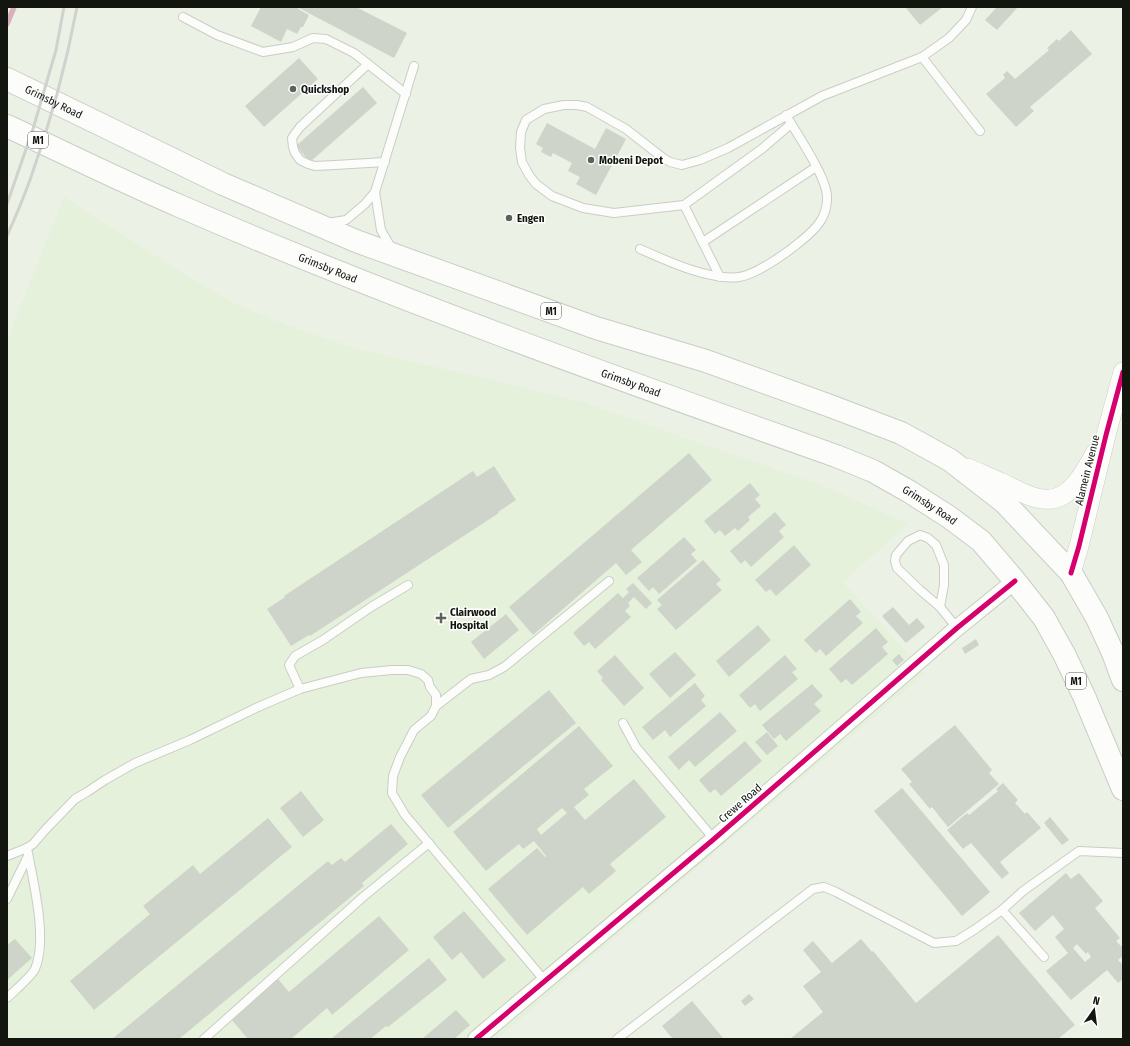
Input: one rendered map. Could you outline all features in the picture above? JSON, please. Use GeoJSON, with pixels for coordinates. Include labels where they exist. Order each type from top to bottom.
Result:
{"type":"FeatureCollection","features":[{"type":"Feature","properties":{"kind":"highway","name":"Grimsby Road"},"geometry":{"type":"LineString","coordinates":[[7,78],[223,184],[356,242],[596,328],[706,361],[833,406],[901,433],[950,460],[1004,502],[1071,573],[1097,618],[1113,653],[1123,680]]}},
{"type":"Feature","properties":{"kind":"highway","name":"Grimsby Road"},"geometry":{"type":"LineString","coordinates":[[7,126],[181,207],[368,283],[602,373],[836,456],[873,471],[936,509],[981,541],[1015,581],[1044,618],[1064,654],[1084,696],[1123,789]]}},
{"type":"Feature","properties":{"kind":"street","name":"Alamein Avenue"},"geometry":{"type":"LineString","coordinates":[[1071,573],[1123,372]]}},
{"type":"Feature","properties":{"kind":"street","name":"Alamein Avenue"},"geometry":{"type":"LineString","coordinates":[[950,460],[1030,496],[1055,499],[1063,495],[1076,483],[1106,435]]}},
{"type":"Feature","properties":{"kind":"street","name":"Crewe Road"},"geometry":{"type":"LineString","coordinates":[[476,1039],[714,839],[957,628],[1015,581]]}},
{"type":"Feature","properties":{"kind":"lane"},"geometry":{"type":"LineString","coordinates":[[791,124],[763,148],[684,205],[614,214],[583,208],[552,196],[536,184],[529,175],[522,162],[520,148],[521,132],[526,120],[544,109],[564,105],[577,105],[587,107],[626,128],[670,162],[682,165],[700,160],[728,148],[822,96],[922,57],[950,38],[966,20],[972,7]]}},
{"type":"Feature","properties":{"kind":"lane"},"geometry":{"type":"LineString","coordinates":[[183,17],[217,35],[263,52],[293,47],[313,38],[326,39],[354,53],[406,94]]}},
{"type":"Feature","properties":{"kind":"lane"},"geometry":{"type":"LineString","coordinates":[[922,57],[980,132]]}},
{"type":"Feature","properties":{"kind":"lane"},"geometry":{"type":"LineString","coordinates":[[368,64],[300,127],[292,138],[293,147],[300,160],[315,166],[384,162]]}},
{"type":"Feature","properties":{"kind":"lane"},"geometry":{"type":"LineString","coordinates":[[315,224],[346,220],[365,204],[375,192],[414,66]]}},
{"type":"Feature","properties":{"kind":"lane"},"geometry":{"type":"LineString","coordinates":[[640,249],[698,271],[720,276],[739,277],[751,274],[792,248],[815,230],[823,218],[827,204],[825,189],[822,178],[786,115]]}},
{"type":"Feature","properties":{"kind":"lane"},"geometry":{"type":"LineString","coordinates":[[703,242],[816,167]]}},
{"type":"Feature","properties":{"kind":"lane"},"geometry":{"type":"LineString","coordinates":[[375,192],[380,230],[395,255]]}},
{"type":"Feature","properties":{"kind":"lane"},"geometry":{"type":"LineString","coordinates":[[684,205],[720,276]]}},
{"type":"Feature","properties":{"kind":"lane"},"geometry":{"type":"LineString","coordinates":[[940,607],[944,585],[944,565],[936,545],[928,538],[920,536],[908,541],[896,555],[895,561],[897,568],[940,607],[957,628]]}},
{"type":"Feature","properties":{"kind":"lane"},"geometry":{"type":"LineString","coordinates":[[545,981],[405,815],[392,793],[393,776],[400,757],[414,730],[430,716],[436,706],[471,679],[489,674],[504,667],[609,581]]}},
{"type":"Feature","properties":{"kind":"lane"},"geometry":{"type":"LineString","coordinates":[[300,689],[289,665],[295,656],[323,640],[371,607],[408,585]]}},
{"type":"Feature","properties":{"kind":"lane"},"geometry":{"type":"LineString","coordinates":[[7,899],[28,852],[75,799],[104,780],[135,763],[190,740],[258,707],[300,689],[361,673],[392,670],[408,670],[421,674],[428,680],[430,687],[436,695],[436,706]]}},
{"type":"Feature","properties":{"kind":"lane"},"geometry":{"type":"LineString","coordinates":[[623,722],[636,747],[714,839]]}},
{"type":"Feature","properties":{"kind":"lane"},"geometry":{"type":"LineString","coordinates":[[204,1039],[357,902],[429,843]]}},
{"type":"Feature","properties":{"kind":"lane"},"geometry":{"type":"LineString","coordinates":[[617,1039],[813,889],[824,887],[836,892],[934,943],[956,941],[1002,910],[1023,891],[1079,851],[1123,853]]}},
{"type":"Feature","properties":{"kind":"lane"},"geometry":{"type":"LineString","coordinates":[[7,856],[28,852]]}},
{"type":"Feature","properties":{"kind":"lane"},"geometry":{"type":"LineString","coordinates":[[7,998],[34,971],[40,950],[40,924],[28,852]]}},
{"type":"Feature","properties":{"kind":"lane"},"geometry":{"type":"LineString","coordinates":[[1002,910],[1044,957]]}},
{"type":"Feature","properties":{"kind":"shaded area","name":"Clairwood Hospital"},"geometry":{"type":"Polygon","coordinates":[[[64,197],[184,274],[234,303],[276,321],[356,349],[583,402],[829,488],[908,524],[843,582],[908,654],[924,674],[497,1039],[7,1039],[7,340],[64,197]]]}},
{"type":"Feature","properties":{"kind":"building"},"geometry":{"type":"Polygon","coordinates":[[[261,7],[356,7],[407,33],[394,58],[299,8],[298,9],[309,15],[303,27],[301,27],[297,34],[287,29],[281,42],[251,26],[261,7]]]}},
{"type":"Feature","properties":{"kind":"building"},"geometry":{"type":"Polygon","coordinates":[[[905,7],[943,7],[920,25],[905,7]]]}},
{"type":"Feature","properties":{"kind":"building"},"geometry":{"type":"Polygon","coordinates":[[[997,7],[1018,7],[997,30],[985,20],[997,7]]]}},
{"type":"Feature","properties":{"kind":"building"},"geometry":{"type":"Polygon","coordinates":[[[1071,30],[1092,54],[1030,107],[1034,111],[1016,127],[986,94],[1005,78],[1003,75],[1007,71],[1015,79],[1049,50],[1047,48],[1057,39],[1059,41],[1071,30]]]}},
{"type":"Feature","properties":{"kind":"building"},"geometry":{"type":"Polygon","coordinates":[[[299,58],[318,79],[264,127],[245,106],[299,58]]]}},
{"type":"Feature","properties":{"kind":"building"},"geometry":{"type":"Polygon","coordinates":[[[363,87],[377,103],[310,162],[296,146],[363,87]]]}},
{"type":"Feature","properties":{"kind":"building","name":"Mobeni Depot"},"geometry":{"type":"Polygon","coordinates":[[[547,123],[595,149],[606,128],[626,139],[596,195],[576,184],[580,177],[568,171],[572,163],[553,153],[551,157],[541,152],[543,148],[536,144],[547,123]]]}},
{"type":"Feature","properties":{"kind":"building"},"geometry":{"type":"Polygon","coordinates":[[[689,453],[712,480],[631,550],[642,562],[626,575],[616,563],[533,635],[509,607],[689,453]]]}},
{"type":"Feature","properties":{"kind":"building"},"geometry":{"type":"Polygon","coordinates":[[[494,466],[516,500],[498,512],[499,513],[310,636],[309,635],[291,646],[267,609],[285,597],[284,596],[473,471],[477,477],[494,466]]]}},
{"type":"Feature","properties":{"kind":"building"},"geometry":{"type":"Polygon","coordinates":[[[750,483],[760,495],[755,499],[761,506],[748,517],[750,520],[738,531],[735,528],[725,536],[720,530],[715,534],[704,521],[750,483]]]}},
{"type":"Feature","properties":{"kind":"building"},"geometry":{"type":"Polygon","coordinates":[[[775,512],[786,525],[779,531],[784,537],[751,567],[745,560],[741,564],[730,551],[775,512]]]}},
{"type":"Feature","properties":{"kind":"building"},"geometry":{"type":"Polygon","coordinates":[[[684,537],[696,550],[691,554],[697,561],[659,594],[653,587],[649,591],[637,578],[684,537]]]}},
{"type":"Feature","properties":{"kind":"building"},"geometry":{"type":"Polygon","coordinates":[[[794,545],[811,565],[776,596],[770,589],[766,592],[755,580],[794,545]]]}},
{"type":"Feature","properties":{"kind":"building"},"geometry":{"type":"Polygon","coordinates":[[[703,560],[721,580],[716,584],[722,590],[676,630],[657,609],[662,605],[657,600],[703,560]]]}},
{"type":"Feature","properties":{"kind":"building"},"geometry":{"type":"Polygon","coordinates":[[[633,583],[652,603],[646,609],[634,597],[628,603],[630,606],[625,611],[631,617],[595,649],[589,642],[584,646],[573,633],[618,593],[623,598],[629,592],[626,589],[633,583]]]}},
{"type":"Feature","properties":{"kind":"building"},"geometry":{"type":"Polygon","coordinates":[[[850,599],[861,612],[856,616],[863,623],[826,656],[820,649],[816,653],[804,640],[850,599]]]}},
{"type":"Feature","properties":{"kind":"building"},"geometry":{"type":"Polygon","coordinates":[[[893,607],[909,625],[917,618],[925,627],[906,643],[882,616],[893,607]]]}},
{"type":"Feature","properties":{"kind":"building"},"geometry":{"type":"Polygon","coordinates":[[[506,614],[519,630],[484,659],[471,642],[506,614]]]}},
{"type":"Feature","properties":{"kind":"building"},"geometry":{"type":"Polygon","coordinates":[[[758,625],[771,640],[729,677],[716,661],[758,625]]]}},
{"type":"Feature","properties":{"kind":"building"},"geometry":{"type":"Polygon","coordinates":[[[876,628],[888,642],[882,647],[888,654],[852,685],[846,679],[841,683],[829,669],[876,628]]]}},
{"type":"Feature","properties":{"kind":"building"},"geometry":{"type":"Polygon","coordinates":[[[976,639],[979,645],[965,654],[962,648],[976,639]]]}},
{"type":"Feature","properties":{"kind":"building"},"geometry":{"type":"Polygon","coordinates":[[[675,652],[696,675],[670,698],[649,674],[675,652]]]}},
{"type":"Feature","properties":{"kind":"building"},"geometry":{"type":"Polygon","coordinates":[[[899,654],[904,660],[897,666],[892,660],[899,654]]]}},
{"type":"Feature","properties":{"kind":"building"},"geometry":{"type":"Polygon","coordinates":[[[615,655],[644,688],[624,706],[601,680],[603,678],[597,671],[615,655]]]}},
{"type":"Feature","properties":{"kind":"building"},"geometry":{"type":"Polygon","coordinates":[[[785,655],[797,669],[792,672],[798,679],[760,711],[755,704],[750,708],[739,695],[785,655]]]}},
{"type":"Feature","properties":{"kind":"building"},"geometry":{"type":"Polygon","coordinates":[[[695,683],[705,696],[701,700],[706,706],[670,737],[665,730],[653,740],[642,727],[695,683]]]}},
{"type":"Feature","properties":{"kind":"building"},"geometry":{"type":"Polygon","coordinates":[[[812,684],[823,696],[814,704],[821,711],[786,741],[780,734],[774,739],[762,725],[812,684]]]}},
{"type":"Feature","properties":{"kind":"building"},"geometry":{"type":"Polygon","coordinates":[[[549,690],[576,723],[448,828],[421,795],[549,690]]]}},
{"type":"Feature","properties":{"kind":"building"},"geometry":{"type":"Polygon","coordinates":[[[720,712],[737,731],[695,767],[689,760],[679,770],[668,757],[720,712]]]}},
{"type":"Feature","properties":{"kind":"building"},"geometry":{"type":"Polygon","coordinates":[[[955,725],[992,770],[989,773],[999,784],[948,827],[932,807],[930,809],[909,784],[912,782],[901,769],[955,725]]]}},
{"type":"Feature","properties":{"kind":"building"},"geometry":{"type":"Polygon","coordinates":[[[579,726],[613,766],[584,789],[589,795],[574,807],[585,820],[634,779],[666,817],[610,864],[616,871],[589,894],[583,887],[527,935],[488,889],[537,848],[545,857],[546,856],[534,841],[523,849],[519,844],[486,871],[453,832],[579,726]],[[562,808],[537,829],[541,835],[567,813],[562,808]]]}},
{"type":"Feature","properties":{"kind":"building"},"geometry":{"type":"Polygon","coordinates":[[[767,732],[778,746],[767,755],[755,742],[767,732]]]}},
{"type":"Feature","properties":{"kind":"building"},"geometry":{"type":"Polygon","coordinates":[[[745,741],[762,761],[721,796],[715,789],[710,793],[699,780],[745,741]]]}},
{"type":"Feature","properties":{"kind":"building"},"geometry":{"type":"Polygon","coordinates":[[[1003,783],[1018,800],[1015,803],[1025,814],[1027,812],[1041,828],[1000,862],[1009,873],[1002,879],[971,843],[963,849],[947,830],[967,813],[969,815],[998,791],[996,789],[1003,783]]]}},
{"type":"Feature","properties":{"kind":"building"},"geometry":{"type":"Polygon","coordinates":[[[902,788],[990,892],[962,916],[874,811],[902,788]]]}},
{"type":"Feature","properties":{"kind":"building"},"geometry":{"type":"Polygon","coordinates":[[[301,791],[324,820],[303,837],[280,808],[301,791]]]}},
{"type":"Feature","properties":{"kind":"building"},"geometry":{"type":"Polygon","coordinates":[[[1050,817],[1069,840],[1062,845],[1044,823],[1050,817]]]}},
{"type":"Feature","properties":{"kind":"building"},"geometry":{"type":"Polygon","coordinates":[[[268,818],[292,847],[94,1010],[70,981],[150,914],[143,906],[193,865],[200,874],[268,818]]]}},
{"type":"Feature","properties":{"kind":"building"},"geometry":{"type":"Polygon","coordinates":[[[391,824],[408,844],[362,883],[364,886],[179,1039],[112,1039],[328,861],[332,865],[341,858],[345,862],[391,824]]]}},
{"type":"Feature","properties":{"kind":"building"},"geometry":{"type":"Polygon","coordinates":[[[1066,873],[1071,879],[1079,873],[1103,901],[1095,908],[1120,938],[1116,941],[1123,948],[1123,956],[1118,960],[1122,964],[1123,963],[1123,979],[1118,983],[1107,970],[1071,1000],[1046,971],[1068,953],[1055,937],[1064,929],[1053,915],[1035,931],[1019,913],[1066,873]],[[1077,944],[1073,948],[1085,962],[1091,957],[1088,952],[1086,954],[1077,944]]]}},
{"type":"Feature","properties":{"kind":"building"},"geometry":{"type":"Polygon","coordinates":[[[464,911],[506,960],[483,979],[461,952],[452,960],[433,937],[464,911]]]}},
{"type":"Feature","properties":{"kind":"building"},"geometry":{"type":"Polygon","coordinates":[[[379,916],[409,950],[332,1015],[327,1008],[291,1039],[248,1039],[231,1019],[278,979],[289,992],[379,916]]]}},
{"type":"Feature","properties":{"kind":"building"},"geometry":{"type":"Polygon","coordinates":[[[998,935],[1075,1025],[1058,1039],[790,1039],[823,1012],[803,986],[821,972],[803,950],[813,941],[832,963],[861,939],[872,952],[873,951],[916,1003],[998,935]]]}},
{"type":"Feature","properties":{"kind":"building"},"geometry":{"type":"Polygon","coordinates":[[[15,939],[32,958],[7,980],[7,945],[15,939]]]}},
{"type":"Feature","properties":{"kind":"building"},"geometry":{"type":"Polygon","coordinates":[[[429,958],[447,980],[388,1027],[386,1026],[370,1039],[331,1039],[429,958]]]}},
{"type":"Feature","properties":{"kind":"building"},"geometry":{"type":"Polygon","coordinates":[[[749,994],[754,999],[745,1006],[741,1001],[749,994]]]}},
{"type":"Feature","properties":{"kind":"building"},"geometry":{"type":"Polygon","coordinates":[[[692,1001],[724,1039],[673,1039],[662,1026],[692,1001]]]}},
{"type":"Feature","properties":{"kind":"building"},"geometry":{"type":"Polygon","coordinates":[[[456,1010],[470,1025],[454,1039],[422,1039],[456,1010]]]}},
{"type":"Feature","properties":{"kind":"waterway"},"geometry":{"type":"LineString","coordinates":[[7,24],[14,7]]}},
{"type":"Feature","properties":{"kind":"railway"},"geometry":{"type":"LineString","coordinates":[[7,204],[33,129],[56,50],[64,7]]}},
{"type":"Feature","properties":{"kind":"railway"},"geometry":{"type":"LineString","coordinates":[[7,236],[27,187],[44,138],[63,73],[77,7]]}},
{"type":"Feature","properties":{"kind":"cycle path"},"geometry":{"type":"LineString","coordinates":[[1071,573],[1123,372]]}},
{"type":"Feature","properties":{"kind":"cycle path"},"geometry":{"type":"LineString","coordinates":[[476,1039],[714,839],[957,628],[1015,581]]}},
{"type":"Feature","properties":{"kind":"place","name":"Quickshop"},"geometry":{"type":"Point","coordinates":[293,89]}},
{"type":"Feature","properties":{"kind":"place","name":"Mobeni Depot"},"geometry":{"type":"Point","coordinates":[591,160]}},
{"type":"Feature","properties":{"kind":"place","name":"Engen"},"geometry":{"type":"Point","coordinates":[509,218]}},
{"type":"Feature","properties":{"kind":"place","name":"Clairwood Hospital"},"geometry":{"type":"Point","coordinates":[441,618]}}]}
